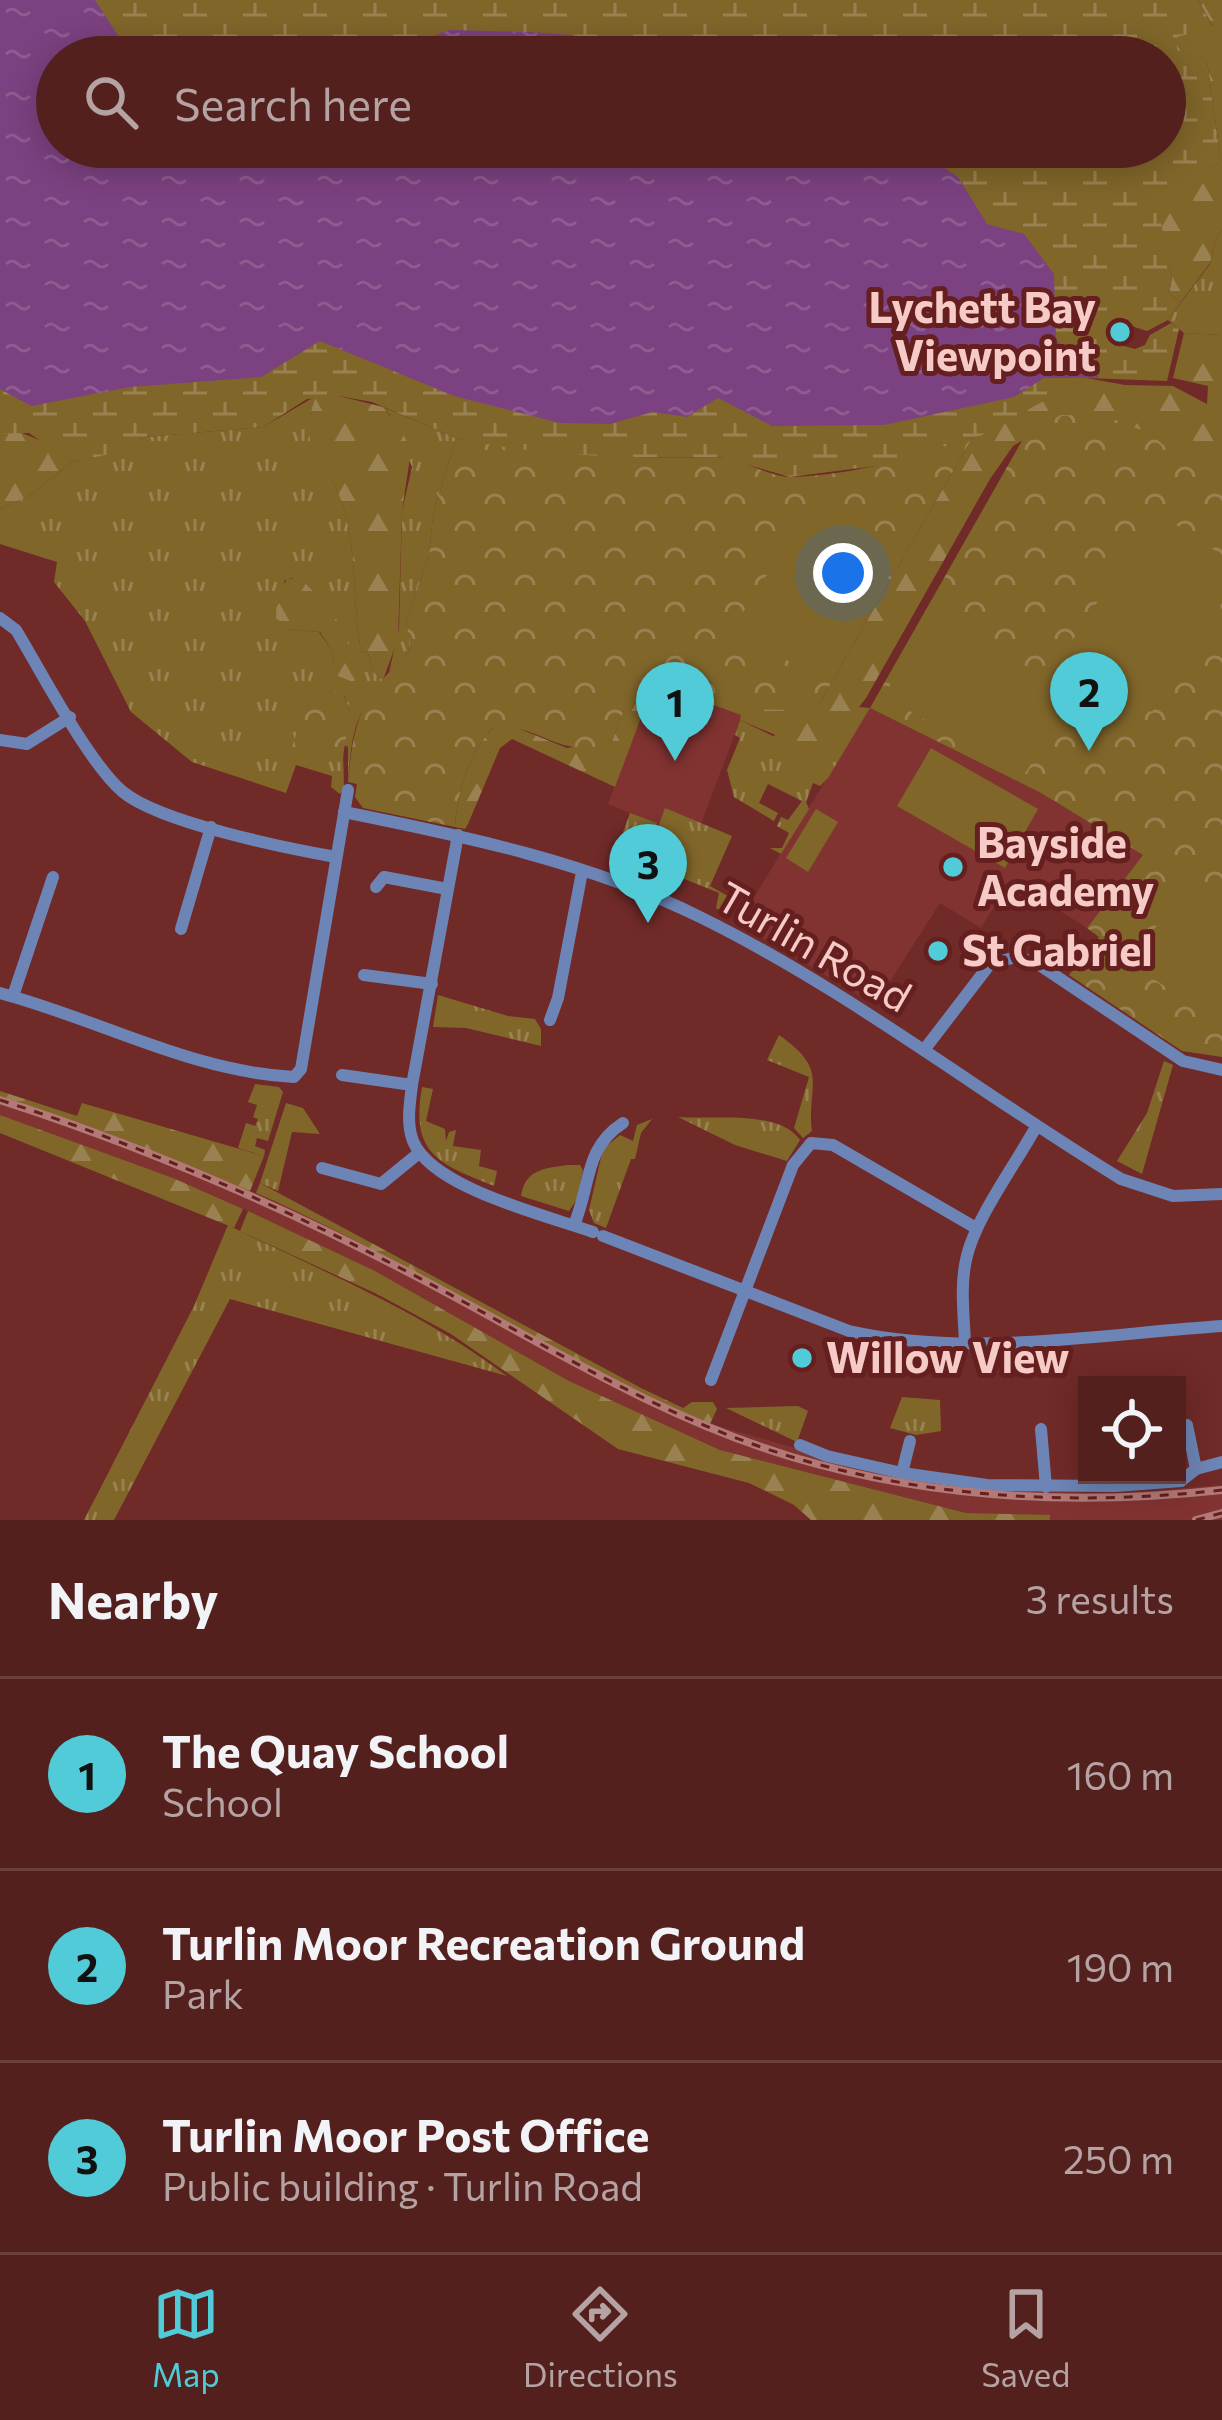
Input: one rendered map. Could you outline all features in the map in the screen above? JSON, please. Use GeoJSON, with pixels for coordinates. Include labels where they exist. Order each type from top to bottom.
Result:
{"type":"FeatureCollection","features":[{"type":"Feature","properties":{"kind":"street"},"geometry":{"type":"LineString","coordinates":[[0,618],[16,630],[119,789],[142,803],[211,827],[336,857]]}},
{"type":"Feature","properties":{"kind":"street"},"geometry":{"type":"LineString","coordinates":[[0,740],[21,746],[70,717]]}},
{"type":"Feature","properties":{"kind":"street"},"geometry":{"type":"LineString","coordinates":[[52,877],[6,995],[199,1060],[256,1075],[294,1077],[301,1069],[348,790]]}},
{"type":"Feature","properties":{"kind":"street","name":"Turlin Road"},"geometry":{"type":"LineString","coordinates":[[344,812],[458,835],[582,872],[704,919],[820,984],[1036,1127],[1143,1190],[1173,1196],[1222,1194]]}},
{"type":"Feature","properties":{"kind":"street"},"geometry":{"type":"LineString","coordinates":[[182,929],[211,827]]}},
{"type":"Feature","properties":{"kind":"street"},"geometry":{"type":"LineString","coordinates":[[458,835],[412,1085],[410,1130],[419,1153],[435,1170],[455,1182],[849,1331],[891,1340],[965,1344],[1222,1326]]}},
{"type":"Feature","properties":{"kind":"street"},"geometry":{"type":"LineString","coordinates":[[550,1020],[582,872]]}},
{"type":"Feature","properties":{"kind":"street"},"geometry":{"type":"LineString","coordinates":[[380,876],[447,889]]}},
{"type":"Feature","properties":{"kind":"street"},"geometry":{"type":"LineString","coordinates":[[924,1050],[990,964],[1016,957],[1035,962],[1183,1061],[1222,1070]]}},
{"type":"Feature","properties":{"kind":"street"},"geometry":{"type":"LineString","coordinates":[[364,975],[433,984]]}},
{"type":"Feature","properties":{"kind":"street"},"geometry":{"type":"LineString","coordinates":[[343,1075],[412,1085]]}},
{"type":"Feature","properties":{"kind":"street"},"geometry":{"type":"LineString","coordinates":[[574,1225],[585,1199],[595,1148],[622,1123]]}},
{"type":"Feature","properties":{"kind":"street"},"geometry":{"type":"LineString","coordinates":[[965,1344],[963,1275],[976,1228],[1036,1127]]}},
{"type":"Feature","properties":{"kind":"street"},"geometry":{"type":"LineString","coordinates":[[711,1380],[794,1165],[802,1150],[815,1141],[832,1145],[976,1228]]}},
{"type":"Feature","properties":{"kind":"street"},"geometry":{"type":"LineString","coordinates":[[322,1168],[381,1184],[419,1153]]}},
{"type":"Feature","properties":{"kind":"street"},"geometry":{"type":"LineString","coordinates":[[1186,1425],[1196,1469]]}},
{"type":"Feature","properties":{"kind":"street"},"geometry":{"type":"LineString","coordinates":[[1041,1429],[1046,1486]]}},
{"type":"Feature","properties":{"kind":"street"},"geometry":{"type":"LineString","coordinates":[[902,1473],[910,1442]]}},
{"type":"Feature","properties":{"kind":"street"},"geometry":{"type":"LineString","coordinates":[[800,1444],[827,1456],[902,1473],[987,1485],[1181,1481],[1196,1469],[1222,1462]]}},
{"type":"Feature","properties":{"kind":"shaded area"},"geometry":{"type":"Polygon","coordinates":[[[654,683],[742,715],[681,877],[660,869],[646,880],[611,866],[630,813],[608,804],[654,683]]]}},
{"type":"Feature","properties":{"kind":"shaded area","name":"Bayside Academy"},"geometry":{"type":"Polygon","coordinates":[[[870,708],[1041,793],[1143,855],[1087,928],[1011,880],[981,928],[940,903],[875,1005],[738,923],[870,708]]]}},
{"type":"Feature","properties":{"kind":"shaded area"},"geometry":{"type":"Polygon","coordinates":[[[0,1096],[109,1134],[303,1213],[606,1377],[703,1422],[892,1475],[1000,1490],[1115,1494],[1222,1485],[1222,1520],[1050,1520],[1049,1516],[966,1513],[720,1450],[569,1381],[375,1271],[248,1211],[173,1178],[0,1115],[0,1096]]]}},
{"type":"Feature","properties":{"kind":"green space"},"geometry":{"type":"Polygon","coordinates":[[[0,0],[1198,0],[1213,27],[1181,36],[36,36],[36,168],[1186,168],[1186,53],[1207,61],[1221,161],[1158,208],[1172,277],[1169,294],[1181,302],[1168,320],[1147,331],[1119,322],[1112,327],[1116,344],[1135,349],[1171,323],[1179,329],[1167,381],[1086,378],[982,435],[891,464],[790,477],[720,457],[523,453],[456,438],[372,402],[339,396],[307,399],[263,427],[146,437],[110,454],[72,462],[29,433],[0,434],[0,0]]]}},
{"type":"Feature","properties":{"kind":"green space"},"geometry":{"type":"Polygon","coordinates":[[[1198,0],[1222,0],[1222,231],[1210,263],[1181,302],[1169,294],[1172,277],[1157,208],[1221,161],[1207,61],[1186,54],[1186,36],[1177,36],[1213,26],[1198,0]]]}},
{"type":"Feature","properties":{"kind":"green space"},"geometry":{"type":"Polygon","coordinates":[[[1222,231],[1222,335],[1184,333],[1168,320],[1210,264],[1222,231]]]}},
{"type":"Feature","properties":{"kind":"green space"},"geometry":{"type":"Polygon","coordinates":[[[1184,333],[1222,335],[1222,507],[1032,435],[1013,446],[990,479],[866,698],[836,737],[806,748],[740,720],[741,715],[654,683],[615,787],[512,739],[500,748],[465,829],[455,827],[466,773],[495,726],[510,725],[567,748],[612,741],[638,673],[686,690],[818,706],[972,438],[1086,378],[1173,386],[1207,404],[1208,386],[1173,378],[1184,333]]]}},
{"type":"Feature","properties":{"kind":"green space"},"geometry":{"type":"Polygon","coordinates":[[[316,396],[311,439],[346,518],[361,651],[368,653],[374,672],[383,680],[356,726],[348,779],[348,747],[343,745],[350,712],[344,695],[342,762],[343,747],[344,789],[340,794],[331,787],[332,776],[296,765],[286,793],[192,762],[131,712],[85,621],[54,582],[57,562],[0,544],[0,509],[31,495],[72,462],[108,454],[146,437],[263,427],[316,396]],[[291,578],[284,581],[289,629],[319,632],[331,649],[336,675],[327,617],[305,584],[291,578]]]}},
{"type":"Feature","properties":{"kind":"green space"},"geometry":{"type":"Polygon","coordinates":[[[316,396],[339,396],[383,407],[411,451],[402,511],[398,639],[383,680],[374,672],[368,653],[361,651],[346,518],[310,440],[316,396]]]}},
{"type":"Feature","properties":{"kind":"green space"},"geometry":{"type":"Polygon","coordinates":[[[383,407],[456,438],[433,515],[429,555],[406,624],[411,643],[408,653],[389,672],[399,629],[402,511],[412,467],[383,407]]]}},
{"type":"Feature","properties":{"kind":"green space"},"geometry":{"type":"Polygon","coordinates":[[[1061,415],[1106,416],[1149,433],[1222,493],[1222,1057],[1182,1051],[1069,975],[1099,937],[1087,928],[1143,855],[1041,793],[870,708],[1027,432],[1061,415]]]}},
{"type":"Feature","properties":{"kind":"green space"},"geometry":{"type":"Polygon","coordinates":[[[17,431],[44,442],[72,462],[31,495],[0,509],[0,434],[17,431]]]}},
{"type":"Feature","properties":{"kind":"green space"},"geometry":{"type":"Polygon","coordinates":[[[456,438],[584,455],[723,458],[792,477],[861,469],[972,438],[818,706],[735,709],[638,674],[612,741],[580,748],[495,726],[466,773],[455,827],[363,808],[355,797],[357,784],[348,782],[363,710],[411,644],[406,624],[429,555],[433,515],[456,438]]]}},
{"type":"Feature","properties":{"kind":"green space"},"geometry":{"type":"Polygon","coordinates":[[[813,503],[900,559],[821,682],[734,626],[813,503]]]}},
{"type":"Feature","properties":{"kind":"green space"},"geometry":{"type":"Polygon","coordinates":[[[1156,512],[1222,555],[1222,603],[1152,712],[1063,655],[1156,512]]]}},
{"type":"Feature","properties":{"kind":"green space"},"geometry":{"type":"Polygon","coordinates":[[[299,578],[339,624],[351,652],[355,683],[336,675],[331,649],[320,632],[289,629],[276,618],[277,595],[287,579],[299,578]]]}},
{"type":"Feature","properties":{"kind":"green space"},"geometry":{"type":"Polygon","coordinates":[[[933,616],[1070,701],[1021,780],[884,695],[933,616]]]}},
{"type":"Feature","properties":{"kind":"green space"},"geometry":{"type":"Polygon","coordinates":[[[313,683],[344,696],[350,712],[342,763],[292,747],[313,683]]]}},
{"type":"Feature","properties":{"kind":"green space"},"geometry":{"type":"Polygon","coordinates":[[[858,707],[870,708],[828,778],[820,786],[813,783],[806,802],[809,809],[781,854],[770,848],[782,848],[789,833],[777,826],[802,801],[768,784],[759,803],[778,813],[774,821],[734,797],[727,770],[740,738],[735,735],[740,720],[773,736],[858,707]]]}},
{"type":"Feature","properties":{"kind":"green space"},"geometry":{"type":"Polygon","coordinates":[[[931,748],[1038,809],[1005,868],[897,806],[931,748]]]}},
{"type":"Feature","properties":{"kind":"green space"},"geometry":{"type":"Polygon","coordinates":[[[665,808],[732,836],[710,886],[735,900],[727,916],[716,908],[719,893],[660,869],[650,880],[640,877],[665,808]]]}},
{"type":"Feature","properties":{"kind":"green space"},"geometry":{"type":"Polygon","coordinates":[[[816,809],[838,822],[808,872],[786,858],[816,809]]]}},
{"type":"Feature","properties":{"kind":"green space"},"geometry":{"type":"Polygon","coordinates":[[[630,813],[657,823],[638,876],[611,866],[630,813]]]}},
{"type":"Feature","properties":{"kind":"green space"},"geometry":{"type":"Polygon","coordinates":[[[1186,878],[1222,900],[1222,1021],[1132,966],[1186,878]]]}},
{"type":"Feature","properties":{"kind":"green space"},"geometry":{"type":"Polygon","coordinates":[[[438,995],[535,1019],[541,1029],[541,1046],[466,1028],[433,1027],[438,995]]]}},
{"type":"Feature","properties":{"kind":"green space"},"geometry":{"type":"Polygon","coordinates":[[[779,1035],[811,1069],[812,1131],[803,1138],[794,1128],[809,1077],[767,1060],[779,1035]]]}},
{"type":"Feature","properties":{"kind":"green space"},"geometry":{"type":"Polygon","coordinates":[[[1164,1061],[1173,1065],[1142,1174],[1117,1161],[1147,1113],[1164,1061]]]}},
{"type":"Feature","properties":{"kind":"green space"},"geometry":{"type":"Polygon","coordinates":[[[255,1084],[279,1087],[283,1092],[268,1141],[257,1138],[255,1146],[265,1150],[264,1156],[238,1148],[246,1123],[255,1126],[258,1119],[253,1117],[257,1105],[248,1102],[255,1084]]]}},
{"type":"Feature","properties":{"kind":"green space"},"geometry":{"type":"Polygon","coordinates":[[[422,1087],[433,1089],[426,1121],[445,1129],[446,1141],[449,1132],[456,1130],[453,1146],[481,1150],[479,1166],[497,1171],[494,1186],[433,1154],[421,1128],[422,1087]]]}},
{"type":"Feature","properties":{"kind":"green space"},"geometry":{"type":"Polygon","coordinates":[[[0,1091],[77,1116],[82,1103],[264,1156],[250,1191],[0,1096],[0,1091]]]}},
{"type":"Feature","properties":{"kind":"green space"},"geometry":{"type":"Polygon","coordinates":[[[286,1103],[303,1108],[320,1134],[292,1132],[278,1191],[260,1183],[286,1103]]]}},
{"type":"Feature","properties":{"kind":"green space"},"geometry":{"type":"Polygon","coordinates":[[[0,1115],[173,1178],[243,1209],[234,1228],[0,1133],[0,1115]]]}},
{"type":"Feature","properties":{"kind":"green space"},"geometry":{"type":"Polygon","coordinates":[[[678,1117],[761,1120],[790,1130],[800,1140],[787,1161],[735,1145],[678,1117]]]}},
{"type":"Feature","properties":{"kind":"green space"},"geometry":{"type":"Polygon","coordinates":[[[652,1119],[641,1133],[606,1228],[594,1223],[589,1210],[603,1149],[620,1135],[633,1141],[637,1125],[652,1119]]]}},
{"type":"Feature","properties":{"kind":"green space"},"geometry":{"type":"Polygon","coordinates":[[[580,1165],[583,1170],[577,1199],[569,1211],[521,1196],[537,1172],[580,1165]]]}},
{"type":"Feature","properties":{"kind":"green space"},"geometry":{"type":"Polygon","coordinates":[[[260,1183],[641,1388],[683,1408],[692,1402],[713,1402],[717,1409],[710,1424],[589,1369],[369,1248],[256,1193],[260,1183]]]}},
{"type":"Feature","properties":{"kind":"green space"},"geometry":{"type":"Polygon","coordinates":[[[248,1211],[375,1271],[569,1381],[720,1450],[966,1513],[1050,1515],[1050,1520],[811,1520],[794,1505],[749,1483],[618,1449],[451,1334],[240,1231],[248,1211]]]}},
{"type":"Feature","properties":{"kind":"green space"},"geometry":{"type":"Polygon","coordinates":[[[228,1225],[405,1312],[507,1376],[230,1299],[114,1520],[84,1520],[194,1306],[228,1225]]]}},
{"type":"Feature","properties":{"kind":"green space"},"geometry":{"type":"Polygon","coordinates":[[[902,1397],[940,1400],[941,1431],[916,1435],[890,1428],[902,1397]]]}},
{"type":"Feature","properties":{"kind":"green space"},"geometry":{"type":"Polygon","coordinates":[[[798,1406],[808,1411],[797,1442],[726,1408],[798,1406]]]}},
{"type":"Feature","properties":{"kind":"water"},"geometry":{"type":"Polygon","coordinates":[[[0,0],[95,0],[118,36],[36,36],[36,168],[944,168],[958,177],[987,224],[1024,234],[1054,274],[1056,338],[1068,356],[1100,378],[1044,378],[1014,397],[884,425],[772,426],[718,398],[687,417],[653,412],[610,424],[560,423],[454,396],[320,341],[261,377],[130,387],[31,406],[0,389],[0,0]]]}},
{"type":"Feature","properties":{"kind":"water"},"geometry":{"type":"Polygon","coordinates":[[[449,30],[575,36],[433,36],[449,30]]]}},
{"type":"Feature","properties":{"kind":"railway"},"geometry":{"type":"LineString","coordinates":[[0,1100],[109,1138],[269,1204],[374,1254],[649,1401],[792,1457],[898,1482],[1005,1495],[1113,1498],[1222,1490]]}},
{"type":"Feature","properties":{"kind":"railway"},"geometry":{"type":"LineString","coordinates":[[1196,1520],[1222,1513]]}},
{"type":"Feature","properties":{"kind":"place","name":"Lychett Bay Viewpoint"},"geometry":{"type":"Point","coordinates":[1120,332]}},
{"type":"Feature","properties":{"kind":"place","name":"Turlin Moor Recreation Ground"},"geometry":{"type":"Point","coordinates":[1089,751]}},
{"type":"Feature","properties":{"kind":"place","name":"The Quay School"},"geometry":{"type":"Point","coordinates":[675,761]}},
{"type":"Feature","properties":{"kind":"place","name":"Bayside Academy"},"geometry":{"type":"Point","coordinates":[953,867]}},
{"type":"Feature","properties":{"kind":"place","name":"Turlin Moor Post Office"},"geometry":{"type":"Point","coordinates":[648,923]}},
{"type":"Feature","properties":{"kind":"place","name":"St Gabriel"},"geometry":{"type":"Point","coordinates":[938,951]}},
{"type":"Feature","properties":{"kind":"place","name":"Willow View"},"geometry":{"type":"Point","coordinates":[802,1358]}}]}
